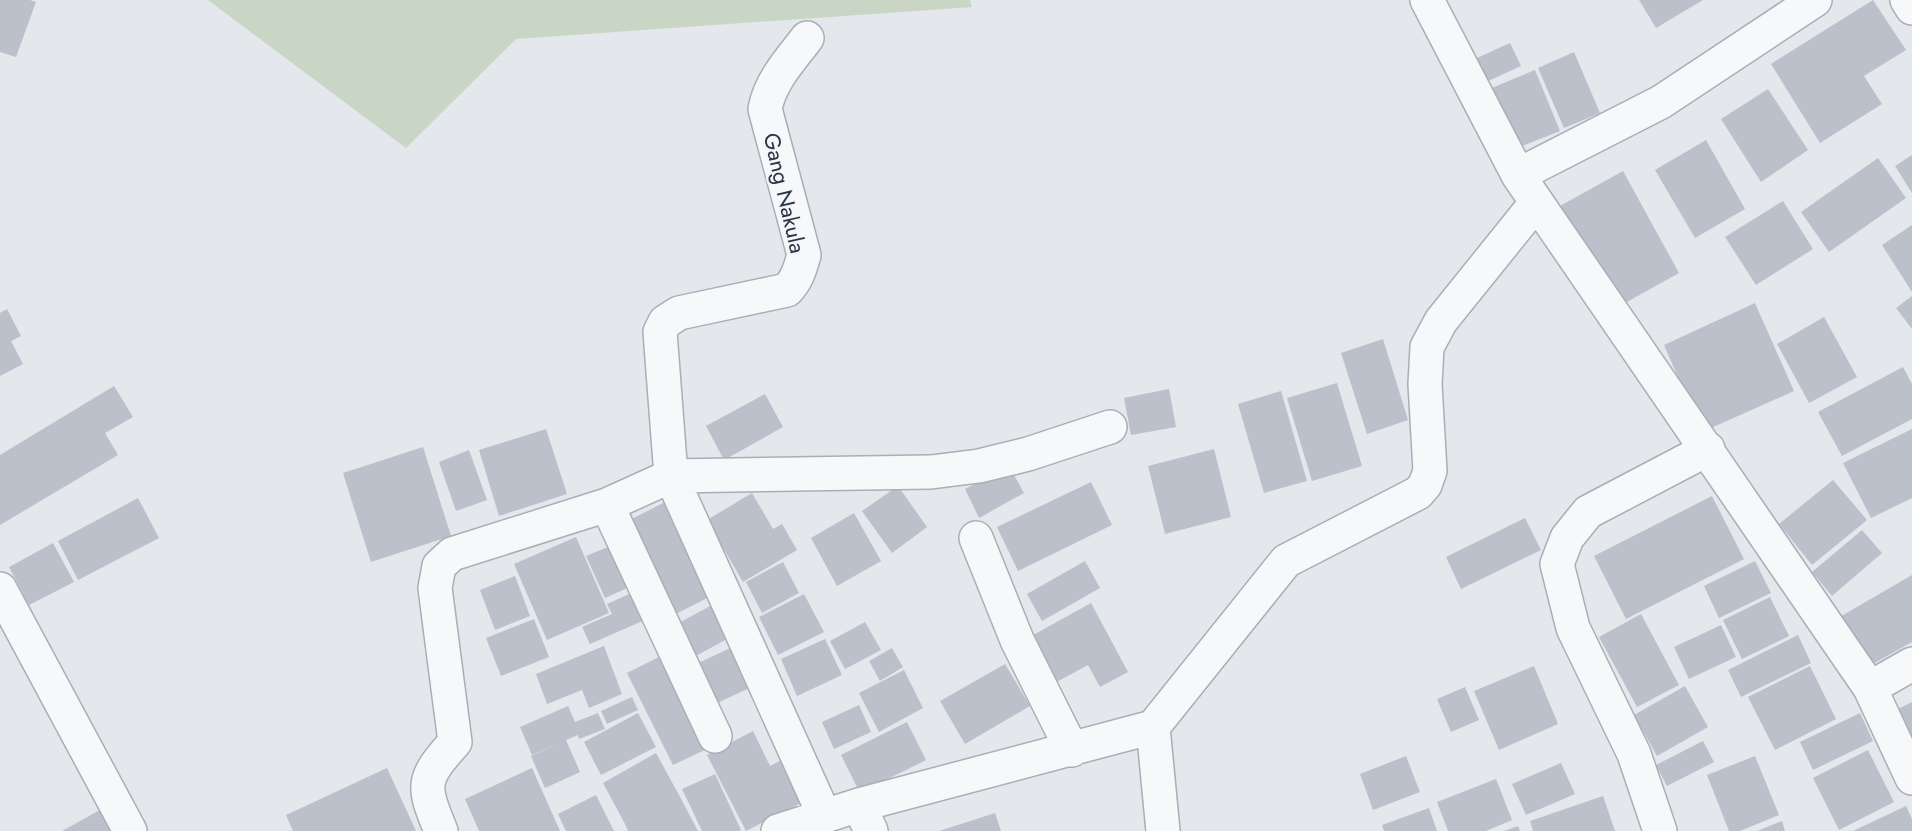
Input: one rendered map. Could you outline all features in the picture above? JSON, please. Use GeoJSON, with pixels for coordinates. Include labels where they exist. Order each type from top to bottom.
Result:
{"type":"FeatureCollection","features":[{"type":"Feature","properties":{"kind":"street"},"geometry":{"type":"LineString","coordinates":[[1427,0],[1518,175],[1870,688],[1912,778]]}},
{"type":"Feature","properties":{"kind":"street"},"geometry":{"type":"LineString","coordinates":[[1518,175],[1661,102],[1815,0]]}},
{"type":"Feature","properties":{"kind":"street"},"geometry":{"type":"LineString","coordinates":[[1907,0],[1912,8]]}},
{"type":"Feature","properties":{"kind":"street","name":"Gang Nakula"},"geometry":{"type":"LineString","coordinates":[[671,476],[660,333],[664,322],[679,313],[787,290],[800,272],[804,255],[765,109],[773,84],[807,38]]}},
{"type":"Feature","properties":{"kind":"street"},"geometry":{"type":"LineString","coordinates":[[778,831],[824,815],[865,818],[1072,750],[1153,727],[1286,561],[1418,493],[1425,485],[1430,471],[1425,384],[1434,334],[1536,203]]}},
{"type":"Feature","properties":{"kind":"street"},"geometry":{"type":"LineString","coordinates":[[441,831],[430,805],[427,780],[435,764],[455,742],[435,588],[439,566],[452,554],[607,505],[671,476],[931,472],[979,466],[1028,454],[1110,427]]}},
{"type":"Feature","properties":{"kind":"street"},"geometry":{"type":"LineString","coordinates":[[1660,831],[1634,754],[1573,628],[1557,564],[1567,538],[1588,512],[1708,449]]}},
{"type":"Feature","properties":{"kind":"street"},"geometry":{"type":"LineString","coordinates":[[671,476],[824,815]]}},
{"type":"Feature","properties":{"kind":"street"},"geometry":{"type":"LineString","coordinates":[[607,505],[715,736]]}},
{"type":"Feature","properties":{"kind":"street"},"geometry":{"type":"LineString","coordinates":[[976,538],[1017,640],[1072,750]]}},
{"type":"Feature","properties":{"kind":"street"},"geometry":{"type":"LineString","coordinates":[[0,589],[130,831]]}},
{"type":"Feature","properties":{"kind":"street"},"geometry":{"type":"LineString","coordinates":[[1870,688],[1912,664]]}},
{"type":"Feature","properties":{"kind":"street"},"geometry":{"type":"LineString","coordinates":[[1153,727],[1163,831]]}},
{"type":"Feature","properties":{"kind":"green space"},"geometry":{"type":"Polygon","coordinates":[[[208,0],[970,0],[972,7],[516,39],[406,148],[208,0]]]}},
{"type":"Feature","properties":{"kind":"building"},"geometry":{"type":"Polygon","coordinates":[[[0,0],[36,2],[16,57],[0,52],[0,0]]]}},
{"type":"Feature","properties":{"kind":"building"},"geometry":{"type":"Polygon","coordinates":[[[1639,0],[1703,0],[1656,28],[1639,0]]]}},
{"type":"Feature","properties":{"kind":"building"},"geometry":{"type":"Polygon","coordinates":[[[1873,0],[1906,50],[1864,76],[1882,104],[1820,143],[1771,64],[1873,0]]]}},
{"type":"Feature","properties":{"kind":"building"},"geometry":{"type":"Polygon","coordinates":[[[1510,43],[1521,66],[1486,82],[1475,59],[1510,43]]]}},
{"type":"Feature","properties":{"kind":"building"},"geometry":{"type":"Polygon","coordinates":[[[1574,52],[1600,113],[1564,128],[1538,68],[1574,52]]]}},
{"type":"Feature","properties":{"kind":"building"},"geometry":{"type":"Polygon","coordinates":[[[1535,70],[1560,131],[1512,150],[1487,90],[1535,70]]]}},
{"type":"Feature","properties":{"kind":"building"},"geometry":{"type":"Polygon","coordinates":[[[1768,89],[1808,150],[1761,182],[1721,119],[1768,89]]]}},
{"type":"Feature","properties":{"kind":"building"},"geometry":{"type":"Polygon","coordinates":[[[1706,140],[1745,209],[1695,238],[1655,170],[1706,140]]]}},
{"type":"Feature","properties":{"kind":"building"},"geometry":{"type":"Polygon","coordinates":[[[1912,155],[1912,193],[1895,166],[1912,155]]]}},
{"type":"Feature","properties":{"kind":"building"},"geometry":{"type":"Polygon","coordinates":[[[1878,158],[1906,198],[1829,252],[1801,212],[1878,158]]]}},
{"type":"Feature","properties":{"kind":"building"},"geometry":{"type":"Polygon","coordinates":[[[1623,171],[1679,273],[1616,308],[1560,206],[1623,171]]]}},
{"type":"Feature","properties":{"kind":"building"},"geometry":{"type":"Polygon","coordinates":[[[1783,201],[1813,249],[1756,285],[1725,237],[1783,201]]]}},
{"type":"Feature","properties":{"kind":"building"},"geometry":{"type":"Polygon","coordinates":[[[1912,225],[1912,292],[1882,245],[1912,225]]]}},
{"type":"Feature","properties":{"kind":"building"},"geometry":{"type":"Polygon","coordinates":[[[1912,296],[1912,329],[1896,308],[1912,296]]]}},
{"type":"Feature","properties":{"kind":"building"},"geometry":{"type":"Polygon","coordinates":[[[1755,303],[1794,391],[1702,432],[1664,345],[1755,303]]]}},
{"type":"Feature","properties":{"kind":"building"},"geometry":{"type":"Polygon","coordinates":[[[7,309],[21,336],[11,341],[23,364],[0,376],[0,313],[7,309]]]}},
{"type":"Feature","properties":{"kind":"building"},"geometry":{"type":"Polygon","coordinates":[[[1824,317],[1857,377],[1809,403],[1777,344],[1824,317]]]}},
{"type":"Feature","properties":{"kind":"building"},"geometry":{"type":"Polygon","coordinates":[[[1383,339],[1408,420],[1367,434],[1341,353],[1383,339]]]}},
{"type":"Feature","properties":{"kind":"building"},"geometry":{"type":"Polygon","coordinates":[[[1903,367],[1912,384],[1912,419],[1842,456],[1818,412],[1903,367]]]}},
{"type":"Feature","properties":{"kind":"building"},"geometry":{"type":"Polygon","coordinates":[[[1337,383],[1362,466],[1312,481],[1287,398],[1337,383]]]}},
{"type":"Feature","properties":{"kind":"building"},"geometry":{"type":"Polygon","coordinates":[[[114,386],[133,417],[105,433],[118,455],[0,525],[0,455],[114,386]]]}},
{"type":"Feature","properties":{"kind":"building"},"geometry":{"type":"Polygon","coordinates":[[[1169,389],[1176,427],[1131,435],[1124,398],[1169,389]]]}},
{"type":"Feature","properties":{"kind":"building"},"geometry":{"type":"Polygon","coordinates":[[[1281,391],[1307,481],[1264,493],[1238,404],[1281,391]]]}},
{"type":"Feature","properties":{"kind":"building"},"geometry":{"type":"Polygon","coordinates":[[[765,394],[783,427],[724,460],[706,426],[765,394]]]}},
{"type":"Feature","properties":{"kind":"building"},"geometry":{"type":"Polygon","coordinates":[[[546,429],[567,494],[499,516],[479,450],[546,429]]]}},
{"type":"Feature","properties":{"kind":"building"},"geometry":{"type":"Polygon","coordinates":[[[1912,429],[1912,498],[1871,518],[1843,463],[1912,429]]]}},
{"type":"Feature","properties":{"kind":"building"},"geometry":{"type":"Polygon","coordinates":[[[423,447],[451,536],[371,562],[343,473],[423,447]]]}},
{"type":"Feature","properties":{"kind":"building"},"geometry":{"type":"Polygon","coordinates":[[[1214,449],[1231,517],[1165,534],[1148,466],[1214,449]]]}},
{"type":"Feature","properties":{"kind":"building"},"geometry":{"type":"Polygon","coordinates":[[[469,450],[487,500],[456,511],[439,462],[469,450]]]}},
{"type":"Feature","properties":{"kind":"building"},"geometry":{"type":"Polygon","coordinates":[[[1009,466],[1024,493],[979,518],[965,489],[1009,466]]]}},
{"type":"Feature","properties":{"kind":"building"},"geometry":{"type":"Polygon","coordinates":[[[1833,480],[1867,520],[1812,565],[1779,524],[1833,480]]]}},
{"type":"Feature","properties":{"kind":"building"},"geometry":{"type":"Polygon","coordinates":[[[1091,482],[1112,525],[1018,571],[997,527],[1091,482]]]}},
{"type":"Feature","properties":{"kind":"building"},"geometry":{"type":"Polygon","coordinates":[[[898,486],[927,527],[892,553],[862,511],[898,486]]]}},
{"type":"Feature","properties":{"kind":"building"},"geometry":{"type":"Polygon","coordinates":[[[752,493],[773,529],[782,524],[797,550],[743,582],[707,520],[752,493]]]}},
{"type":"Feature","properties":{"kind":"building"},"geometry":{"type":"Polygon","coordinates":[[[1712,496],[1744,559],[1626,619],[1594,556],[1712,496]]]}},
{"type":"Feature","properties":{"kind":"building"},"geometry":{"type":"Polygon","coordinates":[[[138,498],[159,538],[78,580],[58,541],[138,498]]]}},
{"type":"Feature","properties":{"kind":"building"},"geometry":{"type":"Polygon","coordinates":[[[669,500],[717,593],[668,618],[620,525],[669,500]]]}},
{"type":"Feature","properties":{"kind":"building"},"geometry":{"type":"Polygon","coordinates":[[[854,513],[881,561],[837,586],[811,538],[854,513]]]}},
{"type":"Feature","properties":{"kind":"building"},"geometry":{"type":"Polygon","coordinates":[[[1525,518],[1541,550],[1461,589],[1446,557],[1525,518]]]}},
{"type":"Feature","properties":{"kind":"building"},"geometry":{"type":"Polygon","coordinates":[[[1862,530],[1882,553],[1832,596],[1812,572],[1862,530]]]}},
{"type":"Feature","properties":{"kind":"building"},"geometry":{"type":"Polygon","coordinates":[[[576,537],[609,613],[547,640],[514,564],[576,537]]]}},
{"type":"Feature","properties":{"kind":"building"},"geometry":{"type":"Polygon","coordinates":[[[53,543],[74,582],[29,605],[9,567],[53,543]]]}},
{"type":"Feature","properties":{"kind":"building"},"geometry":{"type":"Polygon","coordinates":[[[615,544],[634,585],[605,598],[586,556],[615,544]]]}},
{"type":"Feature","properties":{"kind":"building"},"geometry":{"type":"Polygon","coordinates":[[[1085,561],[1100,588],[1042,621],[1027,594],[1085,561]]]}},
{"type":"Feature","properties":{"kind":"building"},"geometry":{"type":"Polygon","coordinates":[[[1755,561],[1771,593],[1719,618],[1704,586],[1755,561]]]}},
{"type":"Feature","properties":{"kind":"building"},"geometry":{"type":"Polygon","coordinates":[[[783,562],[799,593],[762,613],[746,582],[783,562]]]}},
{"type":"Feature","properties":{"kind":"building"},"geometry":{"type":"Polygon","coordinates":[[[1912,575],[1912,642],[1866,668],[1838,618],[1912,575]]]}},
{"type":"Feature","properties":{"kind":"building"},"geometry":{"type":"Polygon","coordinates":[[[515,576],[530,616],[495,630],[480,590],[515,576]]]}},
{"type":"Feature","properties":{"kind":"building"},"geometry":{"type":"Polygon","coordinates":[[[636,591],[647,619],[590,644],[582,627],[612,614],[607,604],[636,591]]]}},
{"type":"Feature","properties":{"kind":"building"},"geometry":{"type":"Polygon","coordinates":[[[804,594],[824,632],[778,655],[759,617],[804,594]]]}},
{"type":"Feature","properties":{"kind":"building"},"geometry":{"type":"Polygon","coordinates":[[[1770,597],[1789,636],[1742,659],[1723,620],[1770,597]]]}},
{"type":"Feature","properties":{"kind":"building"},"geometry":{"type":"Polygon","coordinates":[[[721,600],[738,633],[694,657],[677,624],[721,600]]]}},
{"type":"Feature","properties":{"kind":"building"},"geometry":{"type":"Polygon","coordinates":[[[1091,603],[1128,672],[1100,687],[1088,665],[1051,685],[1026,639],[1091,603]]]}},
{"type":"Feature","properties":{"kind":"building"},"geometry":{"type":"Polygon","coordinates":[[[1641,614],[1679,685],[1637,707],[1599,637],[1641,614]]]}},
{"type":"Feature","properties":{"kind":"building"},"geometry":{"type":"Polygon","coordinates":[[[534,619],[549,657],[501,676],[486,638],[534,619]]]}},
{"type":"Feature","properties":{"kind":"building"},"geometry":{"type":"Polygon","coordinates":[[[865,622],[881,650],[845,669],[830,641],[865,622]]]}},
{"type":"Feature","properties":{"kind":"building"},"geometry":{"type":"Polygon","coordinates":[[[1721,625],[1736,657],[1689,679],[1674,647],[1721,625]]]}},
{"type":"Feature","properties":{"kind":"building"},"geometry":{"type":"Polygon","coordinates":[[[1798,635],[1811,663],[1741,697],[1728,670],[1798,635]]]}},
{"type":"Feature","properties":{"kind":"building"},"geometry":{"type":"Polygon","coordinates":[[[825,639],[842,675],[797,696],[781,659],[825,639]]]}},
{"type":"Feature","properties":{"kind":"building"},"geometry":{"type":"Polygon","coordinates":[[[741,643],[760,683],[713,705],[694,665],[741,643]]]}},
{"type":"Feature","properties":{"kind":"building"},"geometry":{"type":"Polygon","coordinates":[[[604,646],[622,694],[589,708],[582,690],[547,704],[536,674],[604,646]]]}},
{"type":"Feature","properties":{"kind":"building"},"geometry":{"type":"Polygon","coordinates":[[[892,648],[903,667],[880,681],[869,661],[892,648]]]}},
{"type":"Feature","properties":{"kind":"building"},"geometry":{"type":"Polygon","coordinates":[[[665,654],[711,747],[673,765],[627,673],[665,654]]]}},
{"type":"Feature","properties":{"kind":"building"},"geometry":{"type":"Polygon","coordinates":[[[1005,664],[1030,706],[965,744],[940,701],[1005,664]]]}},
{"type":"Feature","properties":{"kind":"building"},"geometry":{"type":"Polygon","coordinates":[[[1534,666],[1558,724],[1499,750],[1474,691],[1534,666]]]}},
{"type":"Feature","properties":{"kind":"building"},"geometry":{"type":"Polygon","coordinates":[[[1810,666],[1836,719],[1775,750],[1748,697],[1810,666]]]}},
{"type":"Feature","properties":{"kind":"building"},"geometry":{"type":"Polygon","coordinates":[[[904,670],[923,708],[879,732],[859,693],[904,670]]]}},
{"type":"Feature","properties":{"kind":"building"},"geometry":{"type":"Polygon","coordinates":[[[1685,686],[1708,727],[1657,756],[1634,715],[1685,686]]]}},
{"type":"Feature","properties":{"kind":"building"},"geometry":{"type":"Polygon","coordinates":[[[1465,687],[1479,720],[1451,732],[1437,699],[1465,687]]]}},
{"type":"Feature","properties":{"kind":"building"},"geometry":{"type":"Polygon","coordinates":[[[632,697],[638,710],[607,724],[601,711],[632,697]]]}},
{"type":"Feature","properties":{"kind":"building"},"geometry":{"type":"Polygon","coordinates":[[[1912,702],[1912,737],[1898,709],[1912,702]]]}},
{"type":"Feature","properties":{"kind":"building"},"geometry":{"type":"Polygon","coordinates":[[[859,705],[871,732],[834,749],[822,722],[859,705]]]}},
{"type":"Feature","properties":{"kind":"building"},"geometry":{"type":"Polygon","coordinates":[[[568,706],[575,722],[598,713],[605,729],[579,739],[578,735],[566,740],[580,772],[545,788],[531,756],[563,742],[532,755],[520,727],[568,706]]]}},
{"type":"Feature","properties":{"kind":"building"},"geometry":{"type":"Polygon","coordinates":[[[638,713],[656,747],[601,775],[584,742],[638,713]]]}},
{"type":"Feature","properties":{"kind":"building"},"geometry":{"type":"Polygon","coordinates":[[[1860,713],[1873,741],[1813,770],[1800,742],[1860,713]]]}},
{"type":"Feature","properties":{"kind":"building"},"geometry":{"type":"Polygon","coordinates":[[[907,722],[926,760],[860,793],[841,755],[907,722]]]}},
{"type":"Feature","properties":{"kind":"building"},"geometry":{"type":"Polygon","coordinates":[[[753,731],[770,766],[789,756],[811,798],[746,831],[707,755],[753,731]]]}},
{"type":"Feature","properties":{"kind":"building"},"geometry":{"type":"Polygon","coordinates":[[[1703,741],[1714,762],[1667,786],[1656,765],[1703,741]]]}},
{"type":"Feature","properties":{"kind":"building"},"geometry":{"type":"Polygon","coordinates":[[[1868,750],[1894,802],[1839,830],[1813,778],[1868,750]]]}},
{"type":"Feature","properties":{"kind":"building"},"geometry":{"type":"Polygon","coordinates":[[[656,753],[698,831],[628,831],[603,783],[656,753]]]}},
{"type":"Feature","properties":{"kind":"building"},"geometry":{"type":"Polygon","coordinates":[[[1406,756],[1420,792],[1373,810],[1360,774],[1406,756]]]}},
{"type":"Feature","properties":{"kind":"building"},"geometry":{"type":"Polygon","coordinates":[[[1755,756],[1779,815],[1740,831],[1729,831],[1707,775],[1755,756]]]}},
{"type":"Feature","properties":{"kind":"building"},"geometry":{"type":"Polygon","coordinates":[[[1561,763],[1575,794],[1526,815],[1512,784],[1561,763]]]}},
{"type":"Feature","properties":{"kind":"building"},"geometry":{"type":"Polygon","coordinates":[[[387,768],[416,831],[293,831],[286,815],[387,768]]]}},
{"type":"Feature","properties":{"kind":"building"},"geometry":{"type":"Polygon","coordinates":[[[532,768],[560,831],[479,831],[465,799],[532,768]]]}},
{"type":"Feature","properties":{"kind":"building"},"geometry":{"type":"Polygon","coordinates":[[[715,774],[741,830],[739,831],[702,831],[682,789],[715,774]]]}},
{"type":"Feature","properties":{"kind":"building"},"geometry":{"type":"Polygon","coordinates":[[[1496,779],[1512,820],[1486,831],[1448,831],[1437,802],[1496,779]]]}},
{"type":"Feature","properties":{"kind":"building"},"geometry":{"type":"Polygon","coordinates":[[[596,795],[614,831],[566,831],[558,814],[596,795]]]}},
{"type":"Feature","properties":{"kind":"building"},"geometry":{"type":"Polygon","coordinates":[[[1603,796],[1615,831],[1533,831],[1530,821],[1603,796]]]}},
{"type":"Feature","properties":{"kind":"building"},"geometry":{"type":"Polygon","coordinates":[[[109,805],[123,831],[62,831],[109,805]]]}},
{"type":"Feature","properties":{"kind":"building"},"geometry":{"type":"Polygon","coordinates":[[[1906,806],[1912,819],[1912,831],[1853,831],[1906,806]]]}},
{"type":"Feature","properties":{"kind":"building"},"geometry":{"type":"Polygon","coordinates":[[[1429,808],[1437,831],[1384,831],[1382,825],[1429,808]]]}},
{"type":"Feature","properties":{"kind":"building"},"geometry":{"type":"Polygon","coordinates":[[[995,813],[1001,831],[939,831],[995,813]]]}},
{"type":"Feature","properties":{"kind":"building"},"geometry":{"type":"Polygon","coordinates":[[[1782,821],[1785,831],[1757,831],[1782,821]]]}},
{"type":"Feature","properties":{"kind":"building"},"geometry":{"type":"Polygon","coordinates":[[[1518,826],[1520,831],[1504,831],[1518,826]]]}}]}
